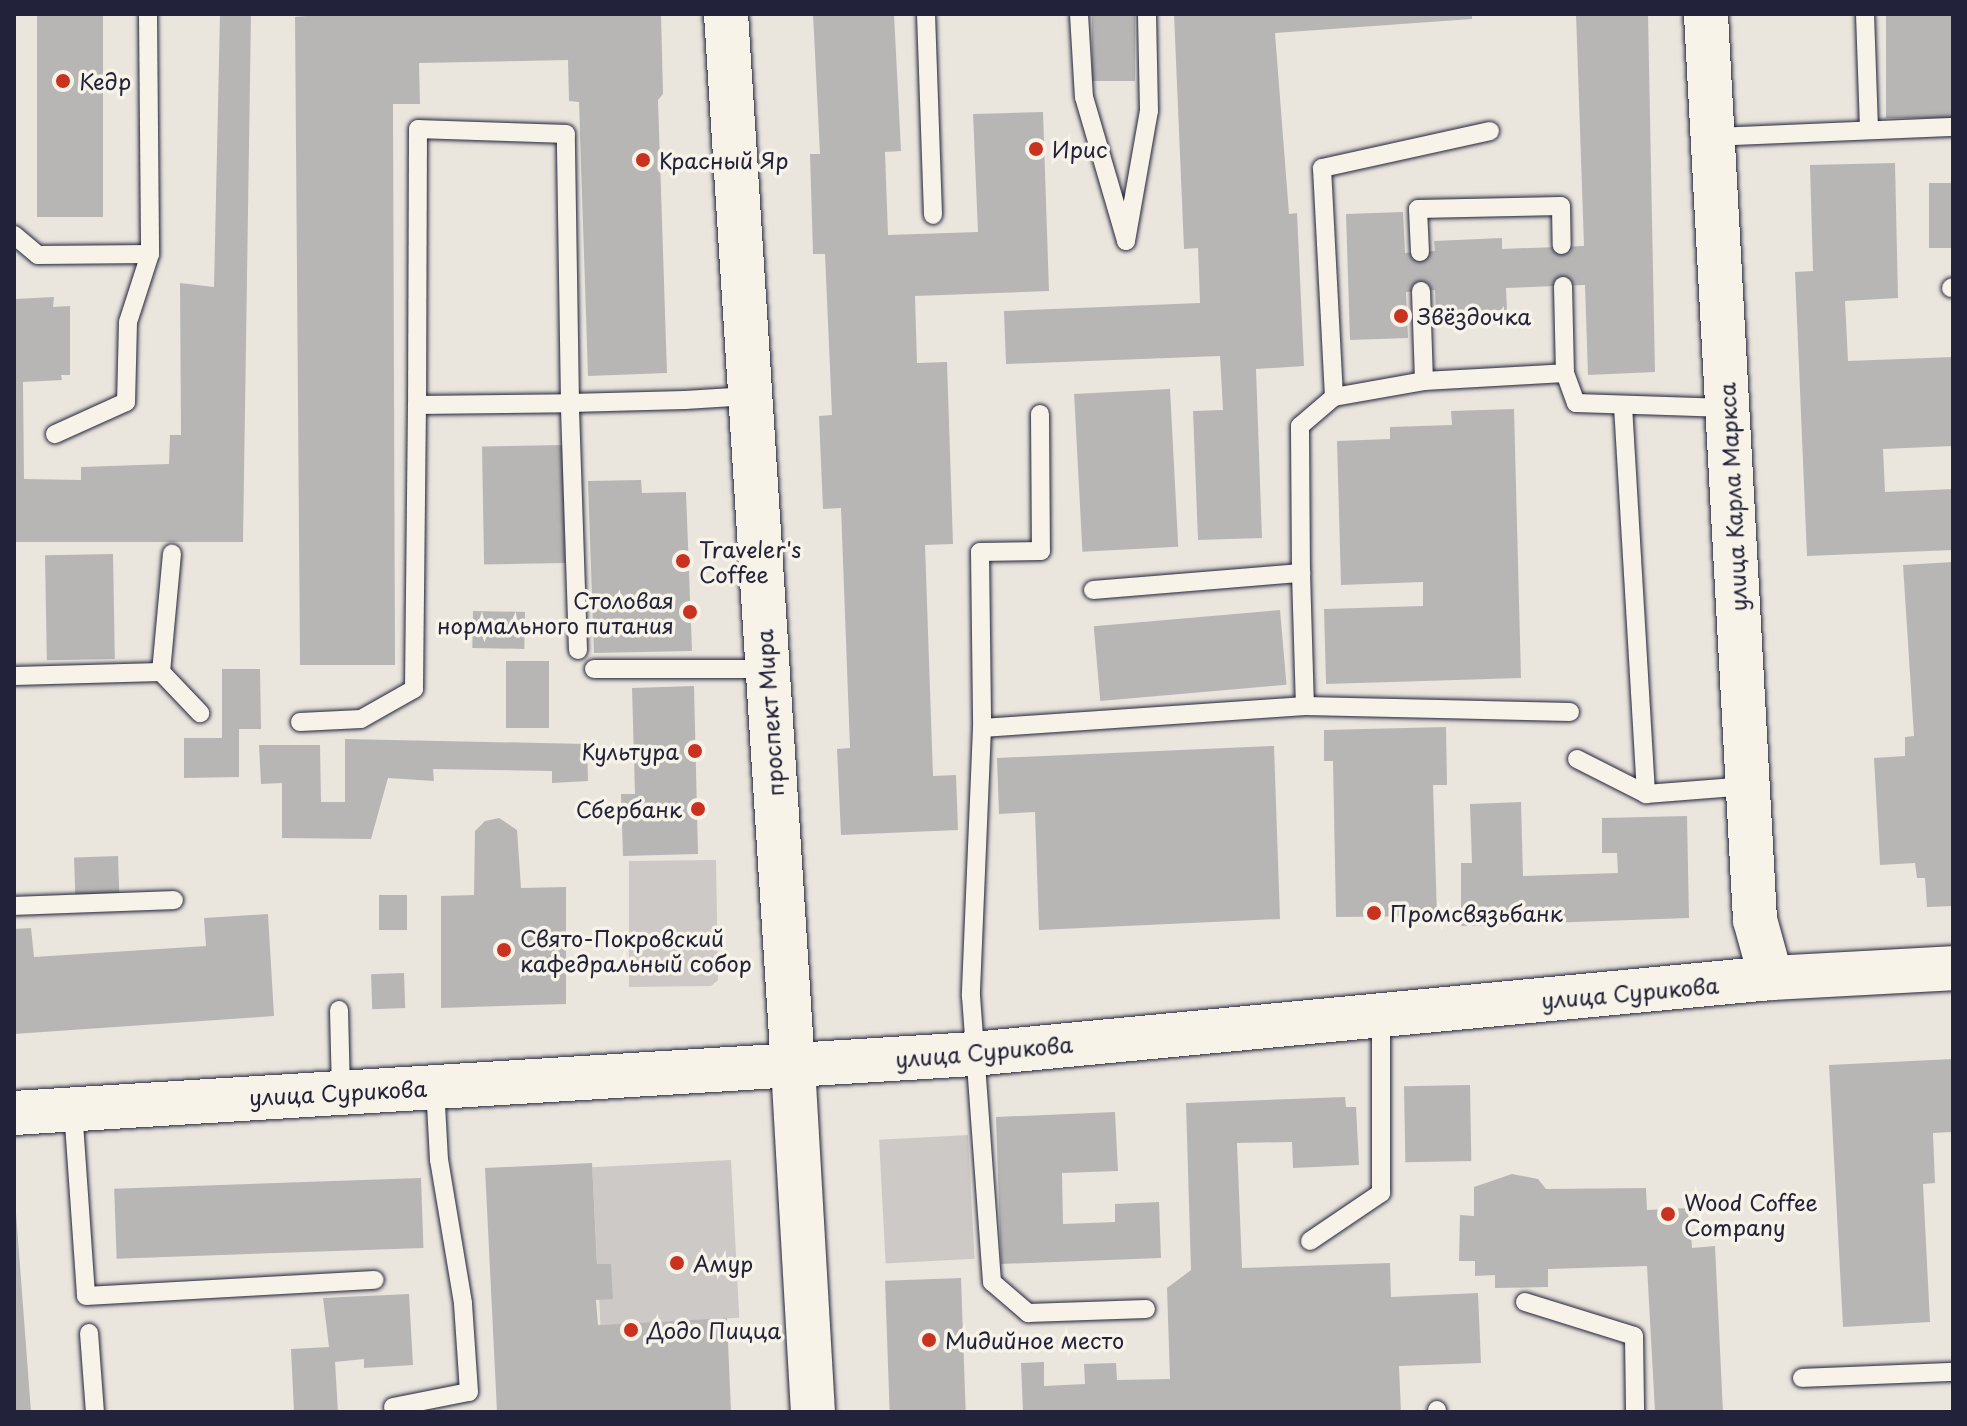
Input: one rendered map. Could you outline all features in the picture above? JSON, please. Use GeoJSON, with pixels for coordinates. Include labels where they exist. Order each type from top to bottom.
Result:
{"type":"FeatureCollection","features":[{"type":"Feature","properties":{"kind":"main road","name":"проспект Мира"},"geometry":{"type":"LineString","coordinates":[[726,14],[813,1412]]}},
{"type":"Feature","properties":{"kind":"main road","name":"улица Карла Маркса"},"geometry":{"type":"LineString","coordinates":[[1706,14],[1755,920],[1771,978]]}},
{"type":"Feature","properties":{"kind":"main road","name":"улица Сурикова"},"geometry":{"type":"LineString","coordinates":[[14,1113],[973,1054],[1381,1012],[1688,990],[1771,978],[1953,968]]}},
{"type":"Feature","properties":{"kind":"lane"},"geometry":{"type":"LineString","coordinates":[[55,434],[126,402],[128,322],[150,254],[148,14]]}},
{"type":"Feature","properties":{"kind":"lane"},"geometry":{"type":"LineString","coordinates":[[926,14],[933,215]]}},
{"type":"Feature","properties":{"kind":"lane"},"geometry":{"type":"LineString","coordinates":[[1079,14],[1084,97],[1126,241],[1149,111],[1147,14]]}},
{"type":"Feature","properties":{"kind":"lane"},"geometry":{"type":"LineString","coordinates":[[1865,14],[1869,130]]}},
{"type":"Feature","properties":{"kind":"lane"},"geometry":{"type":"LineString","coordinates":[[1713,137],[1953,127]]}},
{"type":"Feature","properties":{"kind":"lane"},"geometry":{"type":"LineString","coordinates":[[300,722],[361,719],[414,689],[418,129],[566,134],[578,650]]}},
{"type":"Feature","properties":{"kind":"lane"},"geometry":{"type":"LineString","coordinates":[[1334,397],[1322,168],[1490,131]]}},
{"type":"Feature","properties":{"kind":"lane"},"geometry":{"type":"LineString","coordinates":[[1420,252],[1418,209],[1561,206],[1562,245]]}},
{"type":"Feature","properties":{"kind":"lane"},"geometry":{"type":"LineString","coordinates":[[14,235],[38,255],[150,254]]}},
{"type":"Feature","properties":{"kind":"lane"},"geometry":{"type":"LineString","coordinates":[[1563,286],[1565,373],[1576,403],[1727,408]]}},
{"type":"Feature","properties":{"kind":"lane"},"geometry":{"type":"LineString","coordinates":[[1421,291],[1424,381]]}},
{"type":"Feature","properties":{"kind":"lane"},"geometry":{"type":"LineString","coordinates":[[1305,706],[1300,426],[1334,397],[1424,381],[1565,373]]}},
{"type":"Feature","properties":{"kind":"lane"},"geometry":{"type":"LineString","coordinates":[[417,405],[749,396]]}},
{"type":"Feature","properties":{"kind":"lane"},"geometry":{"type":"LineString","coordinates":[[1623,406],[1646,794]]}},
{"type":"Feature","properties":{"kind":"lane"},"geometry":{"type":"LineString","coordinates":[[1040,414],[1041,551],[980,552],[982,728],[973,1054],[992,1282],[1028,1313],[1146,1309]]}},
{"type":"Feature","properties":{"kind":"lane"},"geometry":{"type":"LineString","coordinates":[[161,672],[172,554]]}},
{"type":"Feature","properties":{"kind":"lane"},"geometry":{"type":"LineString","coordinates":[[1093,590],[1301,573]]}},
{"type":"Feature","properties":{"kind":"lane"},"geometry":{"type":"LineString","coordinates":[[594,669],[766,669]]}},
{"type":"Feature","properties":{"kind":"lane"},"geometry":{"type":"LineString","coordinates":[[14,676],[161,672],[200,713]]}},
{"type":"Feature","properties":{"kind":"lane"},"geometry":{"type":"LineString","coordinates":[[982,728],[1305,706],[1570,712]]}},
{"type":"Feature","properties":{"kind":"lane"},"geometry":{"type":"LineString","coordinates":[[1577,759],[1646,794],[1748,786]]}},
{"type":"Feature","properties":{"kind":"lane"},"geometry":{"type":"LineString","coordinates":[[14,906],[174,900]]}},
{"type":"Feature","properties":{"kind":"lane"},"geometry":{"type":"LineString","coordinates":[[339,1010],[341,1092]]}},
{"type":"Feature","properties":{"kind":"lane"},"geometry":{"type":"LineString","coordinates":[[1310,1241],[1381,1193],[1381,1012]]}},
{"type":"Feature","properties":{"kind":"lane"},"geometry":{"type":"LineString","coordinates":[[393,1407],[469,1392],[463,1303],[439,1160],[435,1087]]}},
{"type":"Feature","properties":{"kind":"lane"},"geometry":{"type":"LineString","coordinates":[[73,1108],[86,1296],[375,1280]]}},
{"type":"Feature","properties":{"kind":"lane"},"geometry":{"type":"LineString","coordinates":[[1525,1302],[1634,1336],[1635,1412]]}},
{"type":"Feature","properties":{"kind":"lane"},"geometry":{"type":"LineString","coordinates":[[89,1333],[95,1412]]}},
{"type":"Feature","properties":{"kind":"lane"},"geometry":{"type":"LineString","coordinates":[[1802,1378],[1953,1372]]}},
{"type":"Feature","properties":{"kind":"shaded area"},"geometry":{"type":"Polygon","coordinates":[[[716,860],[718,980],[711,986],[629,987],[629,861],[716,860]]]}},
{"type":"Feature","properties":{"kind":"shaded area"},"geometry":{"type":"Polygon","coordinates":[[[968,1135],[974,1259],[886,1263],[879,1140],[968,1135]]]}},
{"type":"Feature","properties":{"kind":"shaded area"},"geometry":{"type":"Polygon","coordinates":[[[731,1160],[739,1318],[600,1325],[592,1167],[731,1160]]]}},
{"type":"Feature","properties":{"kind":"building"},"geometry":{"type":"Polygon","coordinates":[[[37,14],[103,14],[103,217],[37,217],[37,14]]]}},
{"type":"Feature","properties":{"kind":"building"},"geometry":{"type":"Polygon","coordinates":[[[220,14],[251,14],[243,542],[14,542],[14,299],[54,297],[53,307],[70,306],[70,375],[61,375],[62,380],[23,382],[24,479],[81,480],[81,467],[169,464],[170,435],[181,435],[180,283],[214,287],[220,14]]]}},
{"type":"Feature","properties":{"kind":"building"},"geometry":{"type":"Polygon","coordinates":[[[329,14],[661,14],[663,94],[658,100],[667,373],[588,376],[579,102],[569,101],[568,60],[419,63],[420,104],[393,104],[395,665],[300,665],[295,17],[329,14]]]}},
{"type":"Feature","properties":{"kind":"building"},"geometry":{"type":"Polygon","coordinates":[[[813,14],[894,14],[901,151],[885,152],[888,235],[978,232],[973,114],[1043,112],[1049,291],[915,296],[917,363],[947,362],[953,544],[925,545],[933,776],[956,775],[958,830],[841,835],[837,749],[850,748],[841,508],[823,509],[819,416],[832,415],[825,254],[813,254],[810,154],[820,154],[813,14]]]}},
{"type":"Feature","properties":{"kind":"building"},"geometry":{"type":"Polygon","coordinates":[[[1092,14],[1135,14],[1135,81],[1092,81],[1092,14]]]}},
{"type":"Feature","properties":{"kind":"building"},"geometry":{"type":"Polygon","coordinates":[[[1174,14],[1472,14],[1472,19],[1275,33],[1289,214],[1297,213],[1304,366],[1256,369],[1262,538],[1198,540],[1193,411],[1223,410],[1220,356],[1006,364],[1004,311],[1200,303],[1198,248],[1184,249],[1174,14]]]}},
{"type":"Feature","properties":{"kind":"building"},"geometry":{"type":"Polygon","coordinates":[[[1576,14],[1648,14],[1655,372],[1588,375],[1585,285],[1506,288],[1507,310],[1436,312],[1435,290],[1406,292],[1408,338],[1350,340],[1346,214],[1403,212],[1405,253],[1435,251],[1434,241],[1502,238],[1502,249],[1584,246],[1576,14]]]}},
{"type":"Feature","properties":{"kind":"building"},"geometry":{"type":"Polygon","coordinates":[[[1886,14],[1953,14],[1953,118],[1886,118],[1886,14]]]}},
{"type":"Feature","properties":{"kind":"building"},"geometry":{"type":"Polygon","coordinates":[[[1895,163],[1898,298],[1845,301],[1848,361],[1953,357],[1953,446],[1883,449],[1885,492],[1953,489],[1953,550],[1807,556],[1795,272],[1813,271],[1810,165],[1895,163]]]}},
{"type":"Feature","properties":{"kind":"building"},"geometry":{"type":"Polygon","coordinates":[[[1929,183],[1953,183],[1953,248],[1929,248],[1929,183]]]}},
{"type":"Feature","properties":{"kind":"building"},"geometry":{"type":"Polygon","coordinates":[[[1170,389],[1178,547],[1082,552],[1074,394],[1170,389]]]}},
{"type":"Feature","properties":{"kind":"building"},"geometry":{"type":"Polygon","coordinates":[[[1514,409],[1521,678],[1326,684],[1324,609],[1423,606],[1423,582],[1341,585],[1337,441],[1390,439],[1390,427],[1452,425],[1451,411],[1514,409]]]}},
{"type":"Feature","properties":{"kind":"building"},"geometry":{"type":"Polygon","coordinates":[[[563,445],[565,563],[484,564],[482,446],[563,445]]]}},
{"type":"Feature","properties":{"kind":"building"},"geometry":{"type":"Polygon","coordinates":[[[641,480],[642,493],[686,492],[692,651],[594,653],[588,481],[641,480]]]}},
{"type":"Feature","properties":{"kind":"building"},"geometry":{"type":"Polygon","coordinates":[[[113,554],[115,659],[47,660],[45,555],[113,554]]]}},
{"type":"Feature","properties":{"kind":"building"},"geometry":{"type":"Polygon","coordinates":[[[1953,562],[1953,906],[1927,907],[1925,878],[1917,878],[1915,863],[1880,865],[1874,758],[1905,756],[1905,737],[1914,736],[1903,565],[1953,562]]]}},
{"type":"Feature","properties":{"kind":"building"},"geometry":{"type":"Polygon","coordinates":[[[1280,610],[1287,685],[1100,701],[1094,626],[1280,610]]]}},
{"type":"Feature","properties":{"kind":"building"},"geometry":{"type":"Polygon","coordinates":[[[473,611],[525,612],[524,649],[472,648],[473,611]]]}},
{"type":"Feature","properties":{"kind":"building"},"geometry":{"type":"Polygon","coordinates":[[[506,661],[549,661],[549,728],[506,728],[506,661]]]}},
{"type":"Feature","properties":{"kind":"building"},"geometry":{"type":"Polygon","coordinates":[[[222,669],[260,669],[261,729],[239,729],[239,777],[184,778],[184,738],[222,738],[222,669]]]}},
{"type":"Feature","properties":{"kind":"building"},"geometry":{"type":"Polygon","coordinates":[[[694,686],[698,854],[623,856],[621,794],[635,794],[632,688],[694,686]]]}},
{"type":"Feature","properties":{"kind":"building"},"geometry":{"type":"Polygon","coordinates":[[[1446,727],[1447,785],[1433,785],[1437,916],[1336,917],[1333,761],[1324,761],[1324,730],[1446,727]]]}},
{"type":"Feature","properties":{"kind":"building"},"geometry":{"type":"Polygon","coordinates":[[[345,739],[587,744],[588,781],[552,783],[552,771],[433,769],[434,781],[388,778],[371,839],[282,838],[282,783],[261,784],[259,745],[320,745],[321,802],[345,802],[345,739]]]}},
{"type":"Feature","properties":{"kind":"building"},"geometry":{"type":"Polygon","coordinates":[[[1274,746],[1280,919],[1039,930],[1035,812],[999,814],[997,758],[1274,746]]]}},
{"type":"Feature","properties":{"kind":"building"},"geometry":{"type":"Polygon","coordinates":[[[1521,802],[1523,876],[1618,873],[1617,853],[1602,853],[1602,818],[1687,816],[1689,918],[1461,926],[1461,863],[1472,863],[1470,804],[1521,802]]]}},
{"type":"Feature","properties":{"kind":"building","name":"Свято-Покровский кафедральный собор"},"geometry":{"type":"Polygon","coordinates":[[[499,818],[517,830],[521,888],[566,887],[566,1004],[441,1008],[441,896],[474,895],[475,831],[485,821],[499,818]]]}},
{"type":"Feature","properties":{"kind":"building"},"geometry":{"type":"Polygon","coordinates":[[[118,856],[119,893],[75,895],[74,858],[118,856]]]}},
{"type":"Feature","properties":{"kind":"building"},"geometry":{"type":"Polygon","coordinates":[[[379,895],[407,895],[407,930],[379,930],[379,895]]]}},
{"type":"Feature","properties":{"kind":"building"},"geometry":{"type":"Polygon","coordinates":[[[268,914],[274,1016],[14,1034],[14,929],[31,928],[34,957],[206,946],[204,918],[268,914]]]}},
{"type":"Feature","properties":{"kind":"building"},"geometry":{"type":"Polygon","coordinates":[[[404,973],[405,1008],[372,1009],[371,974],[404,973]]]}},
{"type":"Feature","properties":{"kind":"building"},"geometry":{"type":"Polygon","coordinates":[[[1953,1059],[1953,1132],[1933,1133],[1935,1183],[1923,1184],[1930,1322],[1843,1327],[1829,1065],[1953,1059]]]}},
{"type":"Feature","properties":{"kind":"building"},"geometry":{"type":"Polygon","coordinates":[[[1470,1085],[1471,1161],[1405,1162],[1404,1086],[1470,1085]]]}},
{"type":"Feature","properties":{"kind":"building"},"geometry":{"type":"Polygon","coordinates":[[[1345,1097],[1346,1107],[1356,1107],[1359,1165],[1293,1168],[1292,1142],[1237,1143],[1242,1268],[1390,1263],[1391,1297],[1478,1293],[1481,1363],[1399,1366],[1401,1412],[1023,1412],[1021,1363],[1044,1362],[1044,1386],[1085,1384],[1084,1364],[1116,1363],[1117,1380],[1170,1379],[1167,1288],[1191,1270],[1186,1103],[1345,1097]]]}},
{"type":"Feature","properties":{"kind":"building"},"geometry":{"type":"Polygon","coordinates":[[[1115,1112],[1118,1171],[1062,1173],[1063,1224],[1115,1222],[1115,1204],[1159,1202],[1161,1258],[1001,1264],[996,1117],[1115,1112]]]}},
{"type":"Feature","properties":{"kind":"building"},"geometry":{"type":"Polygon","coordinates":[[[592,1163],[597,1264],[611,1264],[613,1299],[596,1300],[598,1325],[727,1318],[731,1412],[497,1412],[485,1168],[592,1163]]]}},
{"type":"Feature","properties":{"kind":"building"},"geometry":{"type":"Polygon","coordinates":[[[1512,1174],[1538,1179],[1546,1189],[1646,1188],[1647,1210],[1689,1208],[1692,1248],[1715,1246],[1723,1412],[1655,1412],[1647,1266],[1548,1269],[1548,1287],[1495,1288],[1495,1275],[1475,1276],[1475,1261],[1459,1261],[1460,1215],[1474,1216],[1474,1187],[1512,1174]]]}},
{"type":"Feature","properties":{"kind":"building"},"geometry":{"type":"Polygon","coordinates":[[[421,1178],[423,1248],[117,1259],[114,1189],[421,1178]]]}},
{"type":"Feature","properties":{"kind":"building"},"geometry":{"type":"Polygon","coordinates":[[[16,1213],[31,1412],[14,1412],[16,1213]]]}},
{"type":"Feature","properties":{"kind":"building"},"geometry":{"type":"Polygon","coordinates":[[[961,1278],[966,1412],[890,1412],[885,1281],[961,1278]]]}},
{"type":"Feature","properties":{"kind":"building"},"geometry":{"type":"Polygon","coordinates":[[[409,1294],[413,1365],[364,1368],[364,1359],[335,1362],[338,1412],[294,1412],[291,1349],[329,1347],[323,1298],[409,1294]]]}},
{"type":"Feature","properties":{"kind":"place","name":"Кедр"},"geometry":{"type":"Point","coordinates":[63,81]}},
{"type":"Feature","properties":{"kind":"place","name":"Ирис"},"geometry":{"type":"Point","coordinates":[1036,149]}},
{"type":"Feature","properties":{"kind":"place","name":"Красный Яр"},"geometry":{"type":"Point","coordinates":[643,160]}},
{"type":"Feature","properties":{"kind":"place","name":"Звёздочка"},"geometry":{"type":"Point","coordinates":[1401,316]}},
{"type":"Feature","properties":{"kind":"place","name":"Traveler's Coffee"},"geometry":{"type":"Point","coordinates":[683,561]}},
{"type":"Feature","properties":{"kind":"place","name":"Столовая нормального питания"},"geometry":{"type":"Point","coordinates":[690,612]}},
{"type":"Feature","properties":{"kind":"place","name":"Культура"},"geometry":{"type":"Point","coordinates":[695,751]}},
{"type":"Feature","properties":{"kind":"place","name":"Сбербанк"},"geometry":{"type":"Point","coordinates":[698,809]}},
{"type":"Feature","properties":{"kind":"place","name":"Промсвязьбанк"},"geometry":{"type":"Point","coordinates":[1374,913]}},
{"type":"Feature","properties":{"kind":"place","name":"Свято-Покровский кафедральный собор"},"geometry":{"type":"Point","coordinates":[504,950]}},
{"type":"Feature","properties":{"kind":"place","name":"Wood Coffee Company"},"geometry":{"type":"Point","coordinates":[1668,1214]}},
{"type":"Feature","properties":{"kind":"place","name":"Амур"},"geometry":{"type":"Point","coordinates":[677,1263]}},
{"type":"Feature","properties":{"kind":"place","name":"Додо Пицца"},"geometry":{"type":"Point","coordinates":[631,1330]}},
{"type":"Feature","properties":{"kind":"place","name":"Мидийное место"},"geometry":{"type":"Point","coordinates":[929,1340]}}]}
